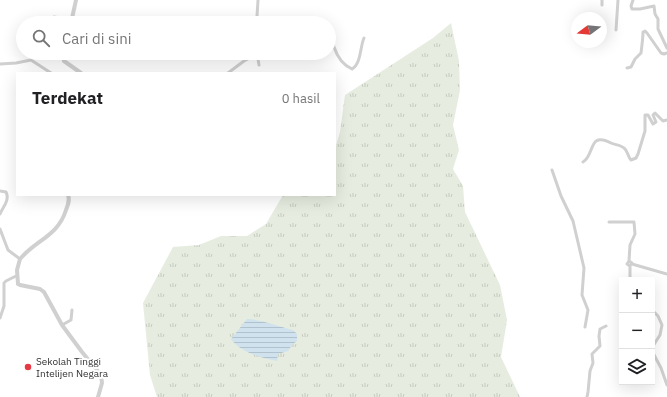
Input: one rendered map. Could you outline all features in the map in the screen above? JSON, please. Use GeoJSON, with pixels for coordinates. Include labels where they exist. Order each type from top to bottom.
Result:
{"type":"FeatureCollection","features":[{"type":"Feature","properties":{"kind":"street"},"geometry":{"type":"LineString","coordinates":[[73,16],[76,0]]}},
{"type":"Feature","properties":{"kind":"street"},"geometry":{"type":"LineString","coordinates":[[258,0],[258,16]]}},
{"type":"Feature","properties":{"kind":"street"},"geometry":{"type":"LineString","coordinates":[[602,0],[602,5]]}},
{"type":"Feature","properties":{"kind":"street"},"geometry":{"type":"LineString","coordinates":[[616,30],[618,0]]}},
{"type":"Feature","properties":{"kind":"street"},"geometry":{"type":"LineString","coordinates":[[631,0],[631,7],[636,9],[654,6],[655,14],[658,19],[658,29],[667,48]]}},
{"type":"Feature","properties":{"kind":"street"},"geometry":{"type":"LineString","coordinates":[[628,68],[631,67],[634,59],[641,53],[643,32],[647,33],[662,54],[667,53]]}},
{"type":"Feature","properties":{"kind":"street"},"geometry":{"type":"LineString","coordinates":[[336,52],[345,65],[352,69],[355,68],[359,63],[360,49],[364,38]]}},
{"type":"Feature","properties":{"kind":"street"},"geometry":{"type":"LineString","coordinates":[[0,64],[31,60],[49,72]]}},
{"type":"Feature","properties":{"kind":"street"},"geometry":{"type":"LineString","coordinates":[[64,60],[81,72]]}},
{"type":"Feature","properties":{"kind":"street"},"geometry":{"type":"LineString","coordinates":[[229,72],[246,60]]}},
{"type":"Feature","properties":{"kind":"street"},"geometry":{"type":"LineString","coordinates":[[258,60],[259,65]]}},
{"type":"Feature","properties":{"kind":"street"},"geometry":{"type":"LineString","coordinates":[[583,162],[594,144],[600,140],[605,140],[624,148],[631,160],[634,159],[638,154],[645,132],[645,116],[648,115],[654,124],[656,122],[654,115],[655,113],[658,114],[664,121],[667,120]]}},
{"type":"Feature","properties":{"kind":"street"},"geometry":{"type":"LineString","coordinates":[[552,170],[561,196],[573,221],[584,268],[582,295],[588,310],[585,327]]}},
{"type":"Feature","properties":{"kind":"street"},"geometry":{"type":"LineString","coordinates":[[0,190],[6,192],[8,196],[0,214]]}},
{"type":"Feature","properties":{"kind":"street"},"geometry":{"type":"LineString","coordinates":[[68,196],[68,206],[63,220],[20,259],[16,276],[18,284],[40,289],[44,292],[62,325],[102,378],[98,397]]}},
{"type":"Feature","properties":{"kind":"street"},"geometry":{"type":"LineString","coordinates":[[609,222],[634,222],[635,234],[630,245],[630,277]]}},
{"type":"Feature","properties":{"kind":"street"},"geometry":{"type":"LineString","coordinates":[[0,229],[8,250],[20,259]]}},
{"type":"Feature","properties":{"kind":"street"},"geometry":{"type":"LineString","coordinates":[[630,264],[667,274]]}},
{"type":"Feature","properties":{"kind":"street"},"geometry":{"type":"LineString","coordinates":[[0,318],[4,306],[4,283],[16,276]]}},
{"type":"Feature","properties":{"kind":"street"},"geometry":{"type":"LineString","coordinates":[[62,325],[71,320],[72,310]]}},
{"type":"Feature","properties":{"kind":"street"},"geometry":{"type":"LineString","coordinates":[[655,312],[662,325],[660,335],[653,346],[652,351],[659,363],[667,385]]}},
{"type":"Feature","properties":{"kind":"street"},"geometry":{"type":"LineString","coordinates":[[586,397],[588,392],[590,371],[593,363],[592,354],[600,346],[600,329],[606,326]]}},
{"type":"Feature","properties":{"kind":"green space"},"geometry":{"type":"Polygon","coordinates":[[[451,23],[459,61],[460,90],[453,125],[459,150],[453,169],[463,186],[465,212],[500,285],[507,320],[501,357],[520,397],[157,397],[150,375],[143,303],[173,247],[199,245],[221,236],[247,236],[266,224],[282,196],[336,196],[336,146],[340,132],[345,95],[433,38],[451,23]]]}},
{"type":"Feature","properties":{"kind":"water"},"geometry":{"type":"Polygon","coordinates":[[[247,319],[293,330],[297,334],[297,341],[288,351],[278,354],[277,361],[251,354],[240,348],[231,339],[247,319]]]}},
{"type":"Feature","properties":{"kind":"place","name":"Sekolah Tinggi Intelijen Negara"},"geometry":{"type":"Point","coordinates":[28,367]}}]}
